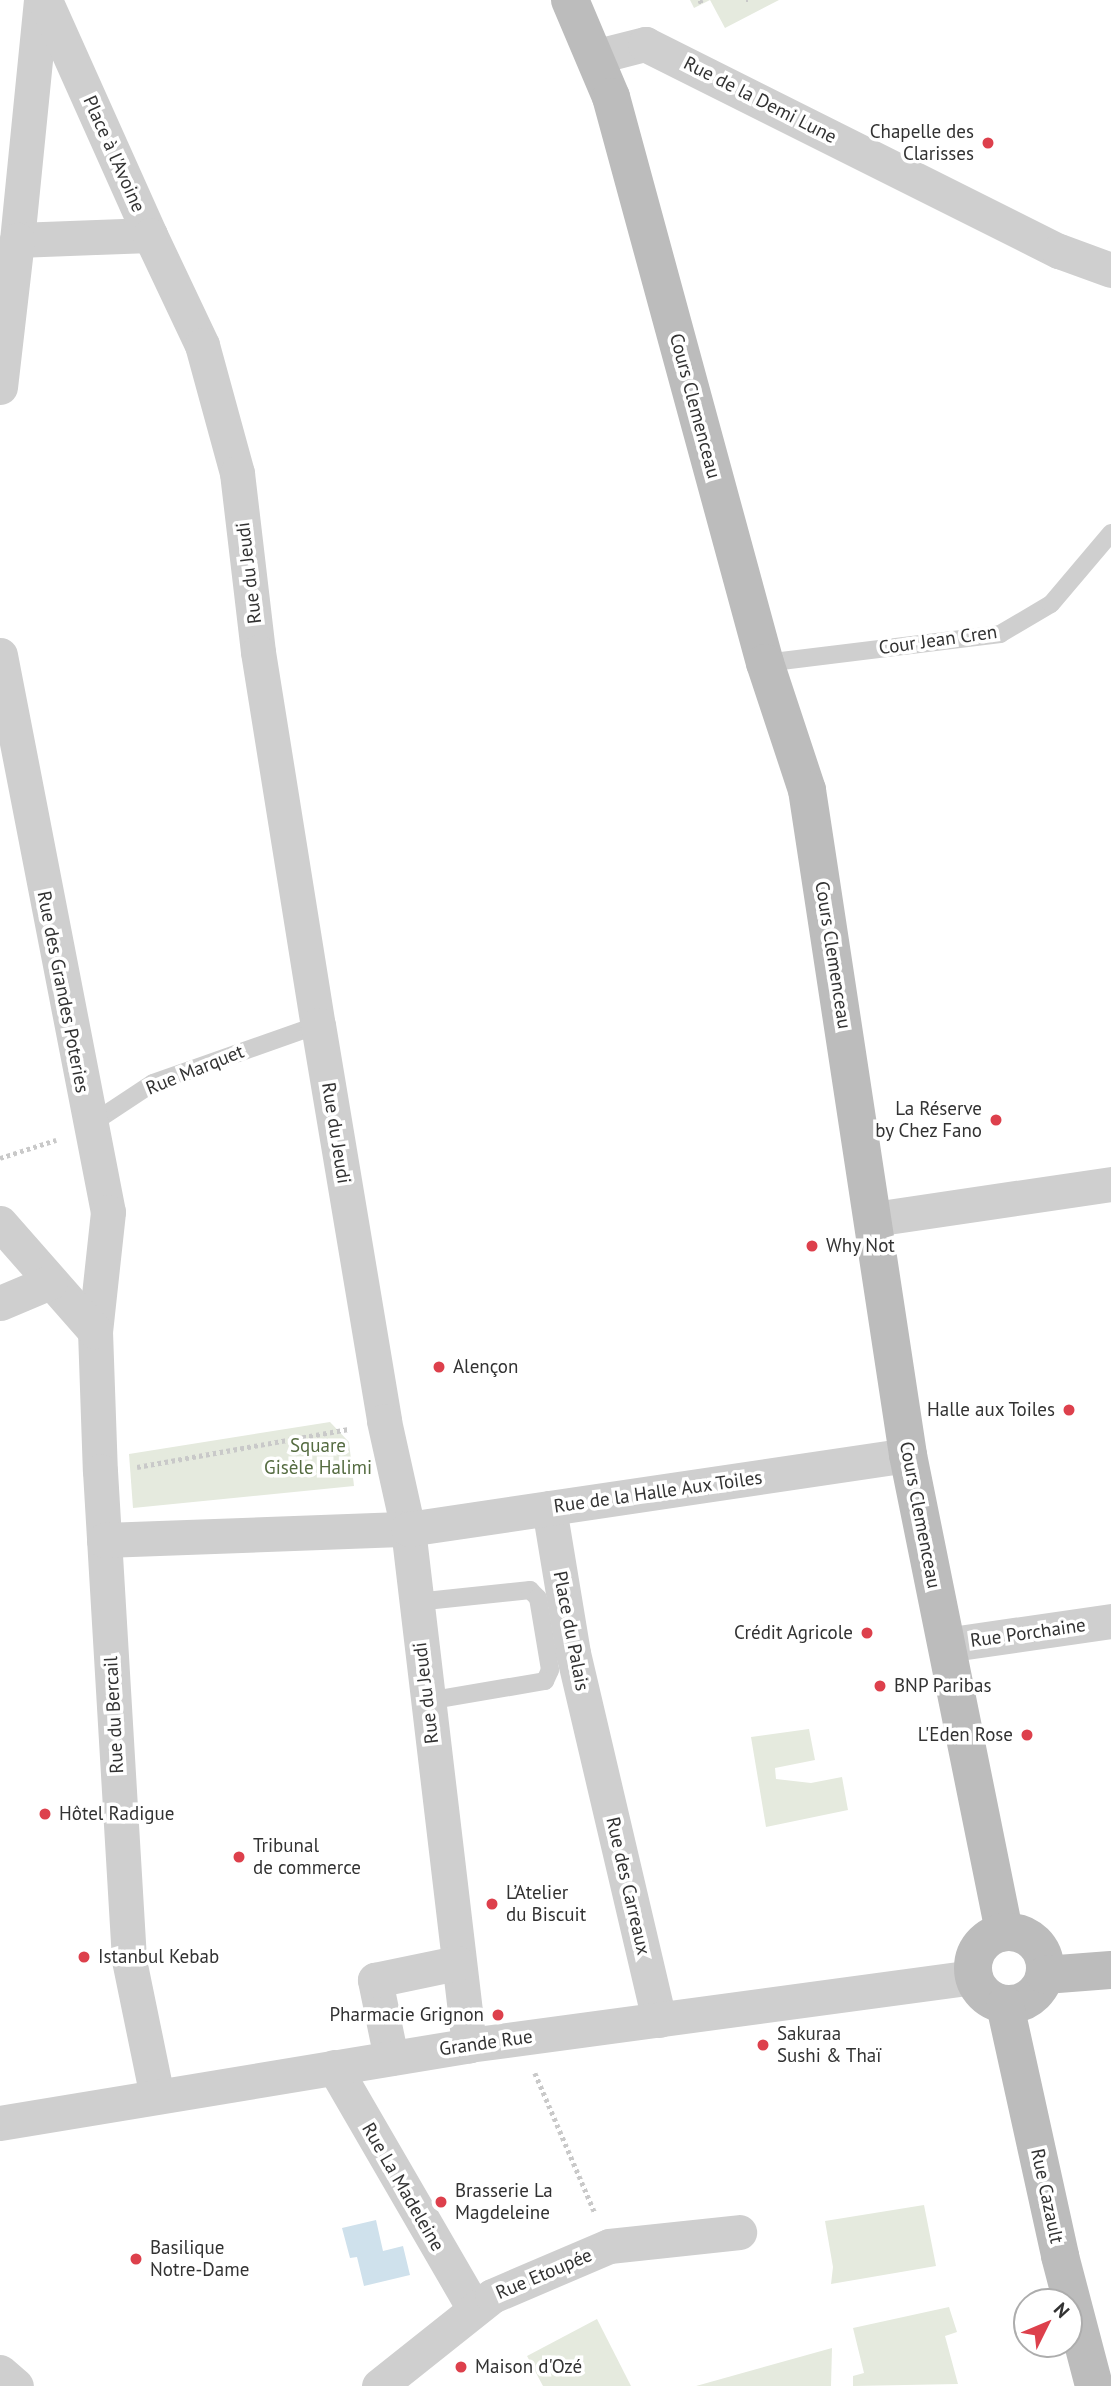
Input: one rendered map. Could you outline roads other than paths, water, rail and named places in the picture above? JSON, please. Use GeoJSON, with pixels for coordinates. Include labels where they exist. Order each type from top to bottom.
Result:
{"type":"FeatureCollection","features":[{"type":"Feature","properties":{"kind":"street","name":"Place à l'Avoine"},"geometry":{"type":"LineString","coordinates":[[43,0],[150,235],[17,240],[43,0]]}},
{"type":"Feature","properties":{"kind":"street","name":"Cours Clemenceau"},"geometry":{"type":"LineString","coordinates":[[570,0],[611,97],[765,663],[807,790],[908,1455],[1004,1932]]}},
{"type":"Feature","properties":{"kind":"street","name":"Rue de la Demi Lune"},"geometry":{"type":"LineString","coordinates":[[594,57],[645,44],[1059,251],[1111,270]]}},
{"type":"Feature","properties":{"kind":"street","name":"Rue du Jeudi"},"geometry":{"type":"LineString","coordinates":[[150,235],[202,345],[237,473],[258,652],[318,1025],[384,1421],[408,1529],[457,1963],[469,2045]]}},
{"type":"Feature","properties":{"kind":"street"},"geometry":{"type":"LineString","coordinates":[[0,387],[17,240]]}},
{"type":"Feature","properties":{"kind":"street","name":"Rue des Grandes Poteries"},"geometry":{"type":"LineString","coordinates":[[0,655],[88,1126],[108,1212],[95,1331]]}},
{"type":"Feature","properties":{"kind":"street"},"geometry":{"type":"LineString","coordinates":[[874,1219],[1111,1184]]}},
{"type":"Feature","properties":{"kind":"street"},"geometry":{"type":"LineString","coordinates":[[0,1223],[95,1331]]}},
{"type":"Feature","properties":{"kind":"street"},"geometry":{"type":"LineString","coordinates":[[0,1303],[50,1282]]}},
{"type":"Feature","properties":{"kind":"street","name":"Rue du Bercail"},"geometry":{"type":"LineString","coordinates":[[95,1331],[100,1471],[129,1960],[157,2096]]}},
{"type":"Feature","properties":{"kind":"street","name":"Rue de la Halle Aux Toiles"},"geometry":{"type":"LineString","coordinates":[[104,1541],[408,1529],[908,1455]]}},
{"type":"Feature","properties":{"kind":"street","name":"Place du Palais"},"geometry":{"type":"LineString","coordinates":[[549,1508],[573,1653],[598,1752]]}},
{"type":"Feature","properties":{"kind":"street","name":"Rue Porchaine"},"geometry":{"type":"LineString","coordinates":[[945,1645],[1111,1620]]}},
{"type":"Feature","properties":{"kind":"street","name":"Rue des Carreaux"},"geometry":{"type":"LineString","coordinates":[[598,1752],[659,2020]]}},
{"type":"Feature","properties":{"kind":"street"},"geometry":{"type":"LineString","coordinates":[[1004,1932],[1027,1936],[1036,1944],[1045,1964],[1045,1975],[1035,1995],[1004,2004],[985,1996],[974,1977],[976,1953],[983,1943],[1004,1932]]}},
{"type":"Feature","properties":{"kind":"street"},"geometry":{"type":"LineString","coordinates":[[391,2058],[375,1980],[457,1963]]}},
{"type":"Feature","properties":{"kind":"street"},"geometry":{"type":"LineString","coordinates":[[1045,1975],[1111,1970]]}},
{"type":"Feature","properties":{"kind":"street","name":"Grande Rue"},"geometry":{"type":"LineString","coordinates":[[0,2123],[469,2045],[974,1977]]}},
{"type":"Feature","properties":{"kind":"street","name":"Rue Cazault"},"geometry":{"type":"LineString","coordinates":[[1004,2004],[1060,2256],[1094,2386]]}},
{"type":"Feature","properties":{"kind":"street","name":"Rue La Madeleine"},"geometry":{"type":"LineString","coordinates":[[334,2067],[473,2307]]}},
{"type":"Feature","properties":{"kind":"street","name":"Rue Etoupée"},"geometry":{"type":"LineString","coordinates":[[379,2386],[473,2307],[609,2246],[738,2232]]}},
{"type":"Feature","properties":{"kind":"street"},"geometry":{"type":"LineString","coordinates":[[0,2372],[16,2386]]}},
{"type":"Feature","properties":{"kind":"lane","name":"Cour Jean Cren"},"geometry":{"type":"LineString","coordinates":[[765,663],[1000,634],[1051,604],[1106,533],[1111,533]]}},
{"type":"Feature","properties":{"kind":"lane","name":"Rue Marquet"},"geometry":{"type":"LineString","coordinates":[[88,1126],[153,1083],[318,1025]]}},
{"type":"Feature","properties":{"kind":"lane"},"geometry":{"type":"LineString","coordinates":[[416,1602],[530,1590],[538,1598],[551,1670],[545,1681],[427,1701]]}},
{"type":"Feature","properties":{"kind":"water"},"geometry":{"type":"Polygon","coordinates":[[[376,2220],[383,2251],[403,2246],[410,2275],[364,2286],[357,2257],[350,2258],[342,2228],[376,2220]]]}},
{"type":"Feature","properties":{"kind":"place","name":"Chapelle des Clarisses"},"geometry":{"type":"Point","coordinates":[988,143]}},
{"type":"Feature","properties":{"kind":"place","name":"La Réserve by Chez Fano"},"geometry":{"type":"Point","coordinates":[996,1120]}},
{"type":"Feature","properties":{"kind":"place","name":"Why Not"},"geometry":{"type":"Point","coordinates":[812,1246]}},
{"type":"Feature","properties":{"kind":"place","name":"Alençon"},"geometry":{"type":"Point","coordinates":[439,1367]}},
{"type":"Feature","properties":{"kind":"place","name":"Halle aux Toiles"},"geometry":{"type":"Point","coordinates":[1069,1410]}},
{"type":"Feature","properties":{"kind":"place","name":"Crédit Agricole"},"geometry":{"type":"Point","coordinates":[867,1633]}},
{"type":"Feature","properties":{"kind":"place","name":"BNP Paribas"},"geometry":{"type":"Point","coordinates":[880,1686]}},
{"type":"Feature","properties":{"kind":"place","name":"L'Eden Rose"},"geometry":{"type":"Point","coordinates":[1027,1735]}},
{"type":"Feature","properties":{"kind":"place","name":"Hôtel Radigue"},"geometry":{"type":"Point","coordinates":[45,1814]}},
{"type":"Feature","properties":{"kind":"place","name":"Tribunal de commerce"},"geometry":{"type":"Point","coordinates":[239,1857]}},
{"type":"Feature","properties":{"kind":"place","name":"L’Atelier du Biscuit"},"geometry":{"type":"Point","coordinates":[492,1904]}},
{"type":"Feature","properties":{"kind":"place","name":"Istanbul Kebab"},"geometry":{"type":"Point","coordinates":[84,1957]}},
{"type":"Feature","properties":{"kind":"place","name":"Pharmacie Grignon"},"geometry":{"type":"Point","coordinates":[498,2015]}},
{"type":"Feature","properties":{"kind":"place","name":"Sakuraa Sushi & Thaï"},"geometry":{"type":"Point","coordinates":[763,2045]}},
{"type":"Feature","properties":{"kind":"place","name":"Brasserie La Magdeleine"},"geometry":{"type":"Point","coordinates":[441,2202]}},
{"type":"Feature","properties":{"kind":"place","name":"Basilique Notre-Dame"},"geometry":{"type":"Point","coordinates":[136,2259]}},
{"type":"Feature","properties":{"kind":"place","name":"Maison d'Ozé"},"geometry":{"type":"Point","coordinates":[461,2367]}},
{"type":"Feature","properties":{"kind":"park label","name":"Square Gisèle Halimi"},"geometry":{"type":"Point","coordinates":[318,1457]}}]}
